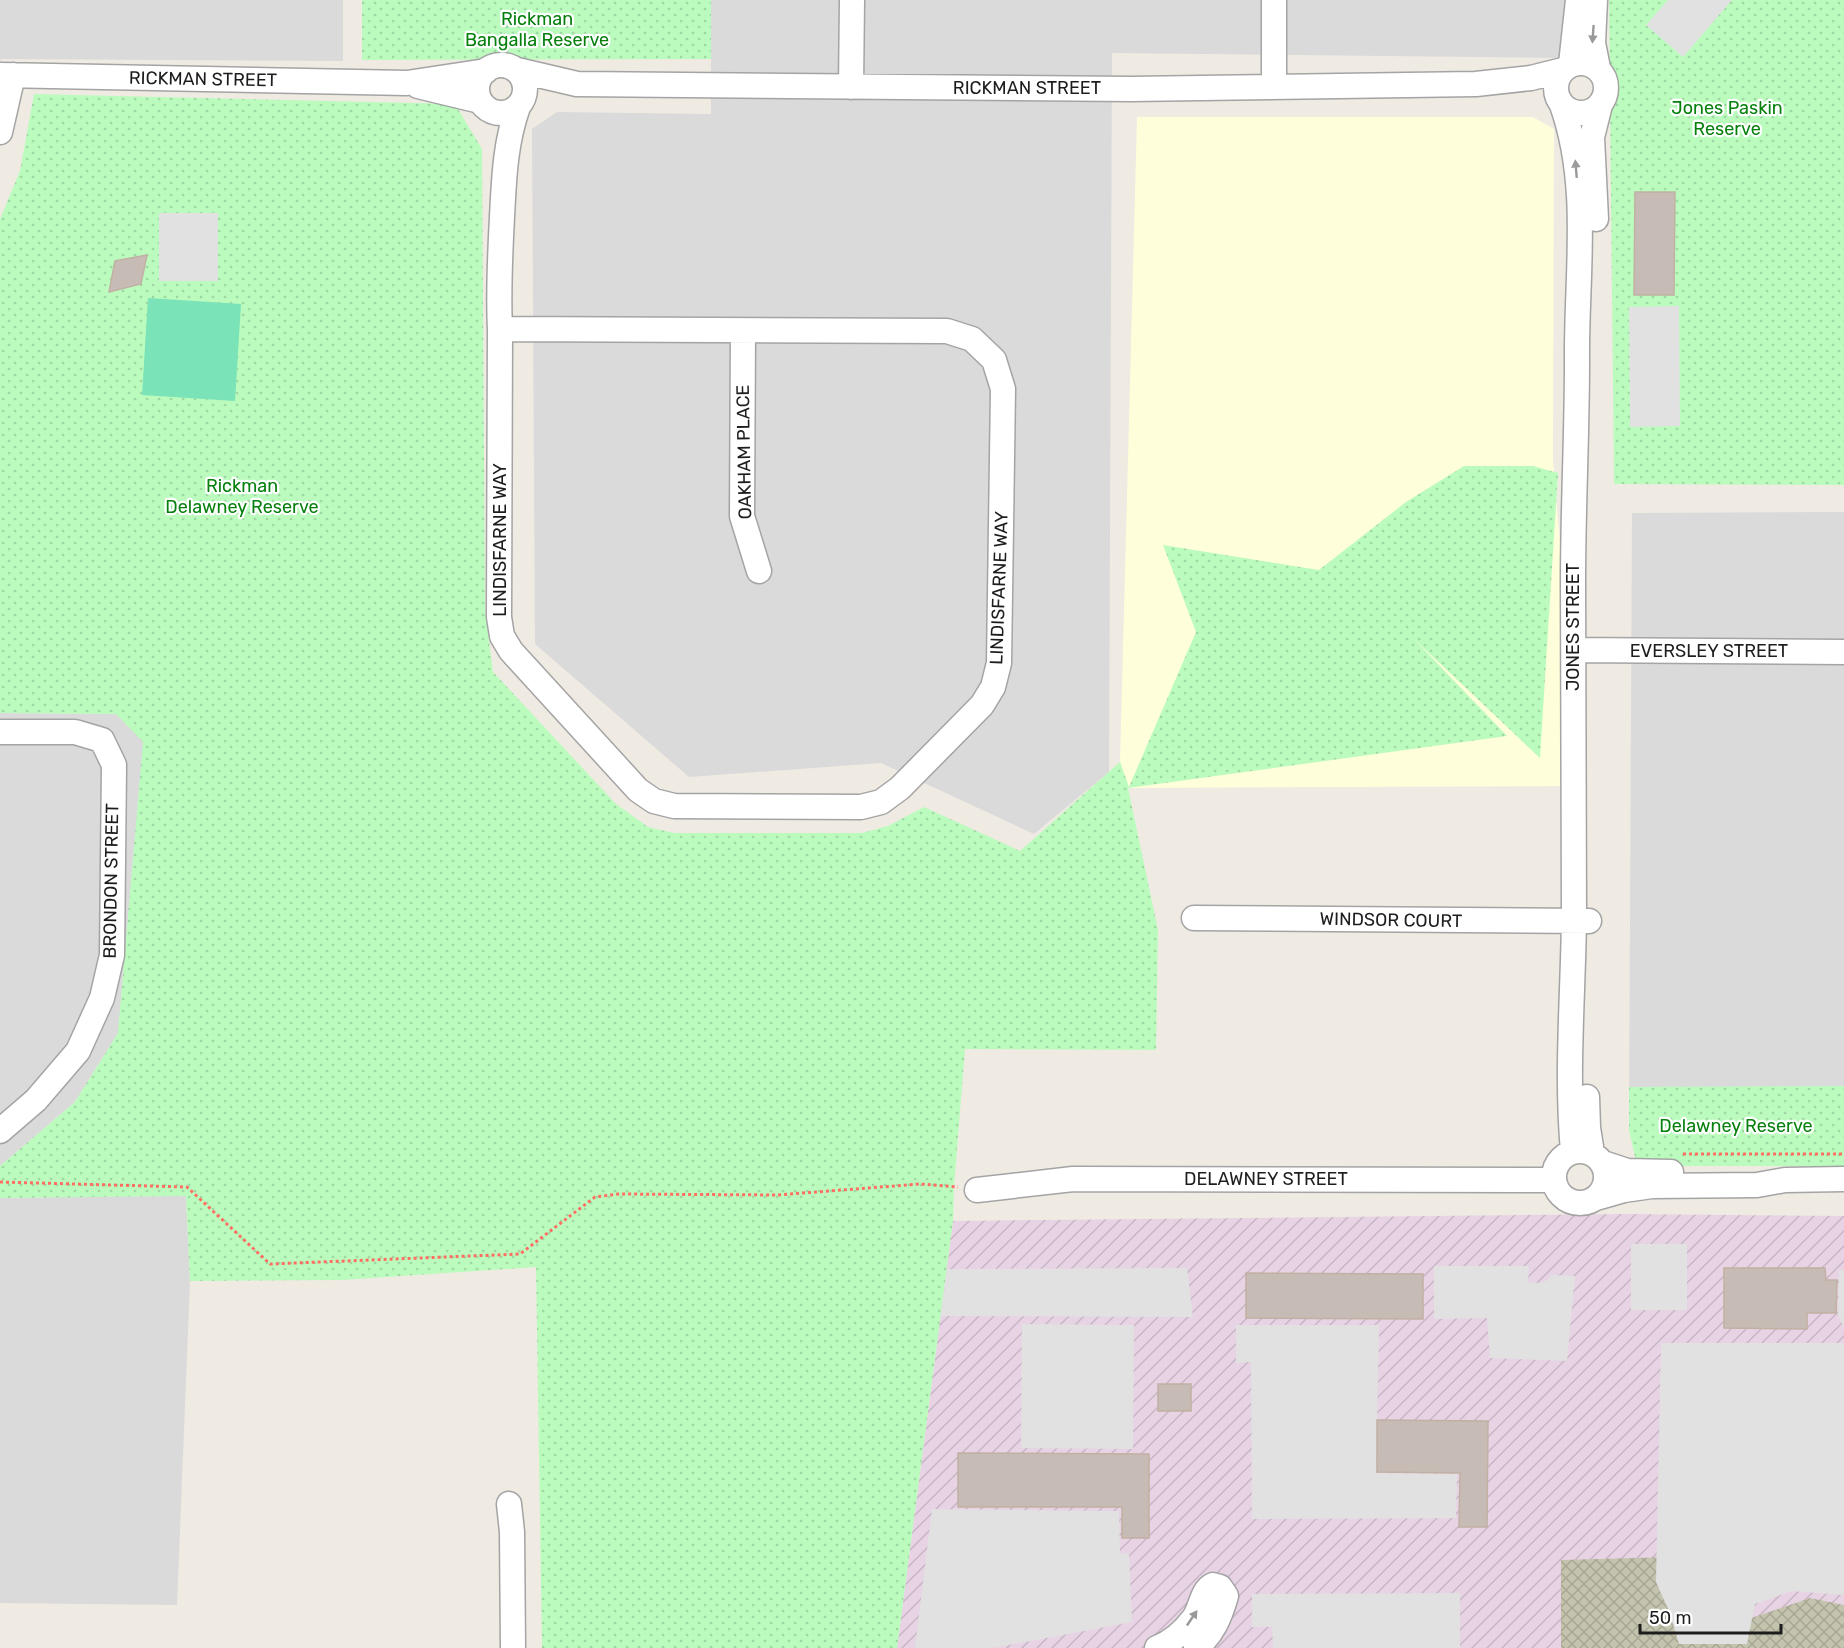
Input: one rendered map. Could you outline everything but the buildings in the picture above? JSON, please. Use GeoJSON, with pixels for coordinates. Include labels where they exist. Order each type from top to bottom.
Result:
{"type":"FeatureCollection","features":[{"type":"Feature","properties":{"kind":"street"},"geometry":{"type":"LineString","coordinates":[[851,87],[852,0]]}},
{"type":"Feature","properties":{"kind":"street"},"geometry":{"type":"LineString","coordinates":[[1274,0],[1274,87]]}},
{"type":"Feature","properties":{"kind":"street"},"geometry":{"type":"LineString","coordinates":[[1567,67],[1578,0]]}},
{"type":"Feature","properties":{"kind":"street"},"geometry":{"type":"LineString","coordinates":[[1595,0],[1593,43],[1598,68]]}},
{"type":"Feature","properties":{"kind":"street"},"geometry":{"type":"LineString","coordinates":[[1580,62],[1590,63],[1598,68],[1604,75],[1607,85],[1600,105],[1585,113],[1576,113],[1560,100],[1556,87],[1558,77],[1567,67],[1580,62]]}},
{"type":"Feature","properties":{"kind":"street"},"geometry":{"type":"LineString","coordinates":[[501,65],[517,70],[525,84],[520,104],[502,113],[483,105],[477,94],[477,85],[480,77],[486,71],[501,65]]}},
{"type":"Feature","properties":{"kind":"street","name":"RICKMAN STREET"},"geometry":{"type":"LineString","coordinates":[[517,70],[577,84],[1131,89],[1476,84],[1531,78],[1567,67]]}},
{"type":"Feature","properties":{"kind":"street","name":"RICKMAN STREET"},"geometry":{"type":"LineString","coordinates":[[6,75],[407,83],[486,71]]}},
{"type":"Feature","properties":{"kind":"street"},"geometry":{"type":"LineString","coordinates":[[0,132],[6,75]]}},
{"type":"Feature","properties":{"kind":"street","name":"RICKMAN STREET"},"geometry":{"type":"LineString","coordinates":[[407,83],[483,105]]}},
{"type":"Feature","properties":{"kind":"street","name":"RICKMAN STREET"},"geometry":{"type":"LineString","coordinates":[[520,104],[544,92],[577,84]]}},
{"type":"Feature","properties":{"kind":"street","name":"RICKMAN STREET"},"geometry":{"type":"LineString","coordinates":[[1476,84],[1539,92],[1560,100]]}},
{"type":"Feature","properties":{"kind":"street","name":"JONES STREET"},"geometry":{"type":"LineString","coordinates":[[1560,100],[1574,146],[1581,211],[1576,317],[1577,435],[1573,581],[1581,651]]}},
{"type":"Feature","properties":{"kind":"street","name":"LINDISFARNE WAY"},"geometry":{"type":"LineString","coordinates":[[500,329],[947,331],[972,339],[994,360],[1004,389],[999,663],[993,687],[982,705],[900,788],[881,802],[861,807],[674,806],[654,801],[638,790],[511,651],[502,636],[499,616],[500,329],[498,294],[506,152],[510,128],[520,104]]}},
{"type":"Feature","properties":{"kind":"street","name":"LINDISFARNE WAY"},"geometry":{"type":"LineString","coordinates":[[483,105],[506,152]]}},
{"type":"Feature","properties":{"kind":"street","name":"JONES STREET"},"geometry":{"type":"LineString","coordinates":[[1596,1198],[1605,1186],[1606,1170],[1589,1156],[1571,1064],[1581,921],[1581,651],[1593,425],[1596,236],[1592,137],[1600,105]]}},
{"type":"Feature","properties":{"kind":"street","name":"OAKHAM PLACE"},"geometry":{"type":"LineString","coordinates":[[743,330],[742,516],[759,571]]}},
{"type":"Feature","properties":{"kind":"street","name":"EVERSLEY STREET"},"geometry":{"type":"LineString","coordinates":[[1581,651],[1844,652]]}},
{"type":"Feature","properties":{"kind":"street","name":"BRONDON STREET"},"geometry":{"type":"LineString","coordinates":[[0,732],[75,732],[102,740],[114,765],[112,955],[102,998],[78,1051],[36,1100],[0,1131]]}},
{"type":"Feature","properties":{"kind":"street","name":"WINDSOR COURT"},"geometry":{"type":"LineString","coordinates":[[1194,918],[1581,921]]}},
{"type":"Feature","properties":{"kind":"street"},"geometry":{"type":"LineString","coordinates":[[1785,1180],[1760,1172],[1627,1171],[1589,1156],[1561,1159],[1557,1165],[1554,1180],[1561,1194],[1576,1203],[1624,1190],[1652,1186],[1757,1185],[1785,1180],[1844,1179]]}},
{"type":"Feature","properties":{"kind":"street","name":"DELAWNEY STREET"},"geometry":{"type":"LineString","coordinates":[[977,1190],[1073,1179],[1554,1180]]}},
{"type":"Feature","properties":{"kind":"street"},"geometry":{"type":"LineString","coordinates":[[509,1504],[512,1532],[513,1648]]}},
{"type":"Feature","properties":{"kind":"street"},"geometry":{"type":"LineString","coordinates":[[1157,1648],[1180,1634],[1195,1617],[1207,1589],[1213,1586],[1220,1587],[1226,1596],[1219,1620],[1205,1641],[1196,1648]]}},
{"type":"Feature","properties":{"kind":"path"},"geometry":{"type":"LineString","coordinates":[[1673,1154],[1844,1154]]}},
{"type":"Feature","properties":{"kind":"path"},"geometry":{"type":"LineString","coordinates":[[0,1182],[188,1187],[270,1264],[520,1254],[595,1197],[619,1194],[777,1195],[920,1184],[977,1190]]}},
{"type":"Feature","properties":{"kind":"shaded area"},"geometry":{"type":"Polygon","coordinates":[[[0,0],[343,0],[343,61],[1,59],[0,62],[0,0]]]}},
{"type":"Feature","properties":{"kind":"shaded area"},"geometry":{"type":"Polygon","coordinates":[[[711,0],[1567,0],[1567,58],[1112,53],[1109,772],[1034,834],[881,763],[689,777],[535,644],[532,129],[557,112],[711,114],[711,0]]]}},
{"type":"Feature","properties":{"kind":"shaded area"},"geometry":{"type":"Polygon","coordinates":[[[1668,0],[1732,0],[1683,57],[1646,25],[1668,0]]]}},
{"type":"Feature","properties":{"kind":"shaded area"},"geometry":{"type":"Polygon","coordinates":[[[1137,117],[1533,117],[1554,129],[1553,460],[1580,786],[1128,788],[1120,762],[1137,117]]]}},
{"type":"Feature","properties":{"kind":"shaded area"},"geometry":{"type":"Polygon","coordinates":[[[159,213],[218,213],[218,281],[159,281],[159,213]]]}},
{"type":"Feature","properties":{"kind":"shaded area"},"geometry":{"type":"Polygon","coordinates":[[[1679,306],[1680,426],[1630,427],[1629,307],[1679,306]]]}},
{"type":"Feature","properties":{"kind":"shaded area"},"geometry":{"type":"Polygon","coordinates":[[[1844,512],[1844,1129],[1629,1130],[1632,513],[1844,512]]]}},
{"type":"Feature","properties":{"kind":"shaded area"},"geometry":{"type":"Polygon","coordinates":[[[0,713],[116,714],[143,741],[143,950],[118,1033],[75,1102],[0,1166],[0,713]]]}},
{"type":"Feature","properties":{"kind":"shaded area"},"geometry":{"type":"Polygon","coordinates":[[[186,1195],[190,1281],[177,1605],[0,1603],[0,1198],[186,1195]]]}},
{"type":"Feature","properties":{"kind":"shaded area"},"geometry":{"type":"Polygon","coordinates":[[[1626,1214],[1844,1216],[1844,1648],[897,1648],[953,1221],[1626,1214]]]}},
{"type":"Feature","properties":{"kind":"shaded area"},"geometry":{"type":"Polygon","coordinates":[[[1631,1244],[1687,1244],[1687,1310],[1631,1310],[1631,1244]]]}},
{"type":"Feature","properties":{"kind":"shaded area"},"geometry":{"type":"Polygon","coordinates":[[[1434,1266],[1529,1266],[1528,1282],[1540,1283],[1548,1280],[1551,1275],[1575,1276],[1567,1361],[1490,1358],[1487,1318],[1434,1319],[1434,1266]]]}},
{"type":"Feature","properties":{"kind":"shaded area"},"geometry":{"type":"Polygon","coordinates":[[[1187,1268],[1193,1317],[941,1316],[947,1269],[1187,1268]]]}},
{"type":"Feature","properties":{"kind":"shaded area"},"geometry":{"type":"Polygon","coordinates":[[[1839,1270],[1844,1270],[1844,1327],[1838,1315],[1839,1270]]]}},
{"type":"Feature","properties":{"kind":"shaded area"},"geometry":{"type":"Polygon","coordinates":[[[1022,1324],[1134,1325],[1133,1449],[1021,1448],[1022,1324]]]}},
{"type":"Feature","properties":{"kind":"shaded area"},"geometry":{"type":"Polygon","coordinates":[[[1236,1325],[1379,1325],[1376,1473],[1457,1474],[1456,1518],[1252,1519],[1251,1362],[1236,1363],[1236,1325]]]}},
{"type":"Feature","properties":{"kind":"shaded area"},"geometry":{"type":"Polygon","coordinates":[[[1661,1343],[1844,1343],[1844,1595],[1791,1591],[1755,1604],[1747,1644],[1679,1644],[1669,1611],[1656,1582],[1661,1343]]]}},
{"type":"Feature","properties":{"kind":"shaded area"},"geometry":{"type":"Polygon","coordinates":[[[932,1509],[1119,1511],[1120,1553],[1129,1554],[1132,1622],[993,1648],[915,1648],[932,1509]]]}},
{"type":"Feature","properties":{"kind":"shaded area"},"geometry":{"type":"Polygon","coordinates":[[[1673,1557],[1728,1626],[1810,1598],[1844,1605],[1844,1648],[1561,1648],[1561,1560],[1673,1557]]]}},
{"type":"Feature","properties":{"kind":"shaded area"},"geometry":{"type":"Polygon","coordinates":[[[1460,1593],[1460,1648],[1273,1648],[1272,1627],[1252,1627],[1252,1594],[1460,1593]]]}},
{"type":"Feature","properties":{"kind":"green space","name":"Rickman Bangalla Reserve"},"geometry":{"type":"Polygon","coordinates":[[[362,0],[711,0],[711,59],[362,60],[362,0]]]}},
{"type":"Feature","properties":{"kind":"green space","name":"Jones Paskin Reserve"},"geometry":{"type":"Polygon","coordinates":[[[1609,0],[1844,0],[1844,485],[1614,484],[1609,0]]]}},
{"type":"Feature","properties":{"kind":"green space","name":"Rickman Delawney Reserve"},"geometry":{"type":"Polygon","coordinates":[[[34,94],[455,104],[482,149],[485,611],[493,672],[616,804],[648,827],[674,833],[862,833],[888,826],[924,807],[1020,851],[1120,762],[1129,787],[1196,632],[1163,545],[1319,570],[1406,502],[1464,466],[1533,466],[1558,473],[1540,758],[1414,639],[1507,736],[1128,788],[1158,930],[1156,1050],[965,1049],[953,1221],[897,1648],[542,1648],[536,1267],[342,1280],[190,1281],[186,1196],[0,1198],[0,1166],[75,1102],[118,1033],[143,742],[116,714],[0,713],[0,219],[20,171],[34,94]]]}},
{"type":"Feature","properties":{"kind":"green space"},"geometry":{"type":"Polygon","coordinates":[[[148,298],[241,304],[235,401],[142,395],[148,298]]]}},
{"type":"Feature","properties":{"kind":"green space","name":"Delawney Reserve"},"geometry":{"type":"Polygon","coordinates":[[[1844,1086],[1844,1166],[1637,1166],[1629,1130],[1629,1087],[1844,1086]]]}}]}
